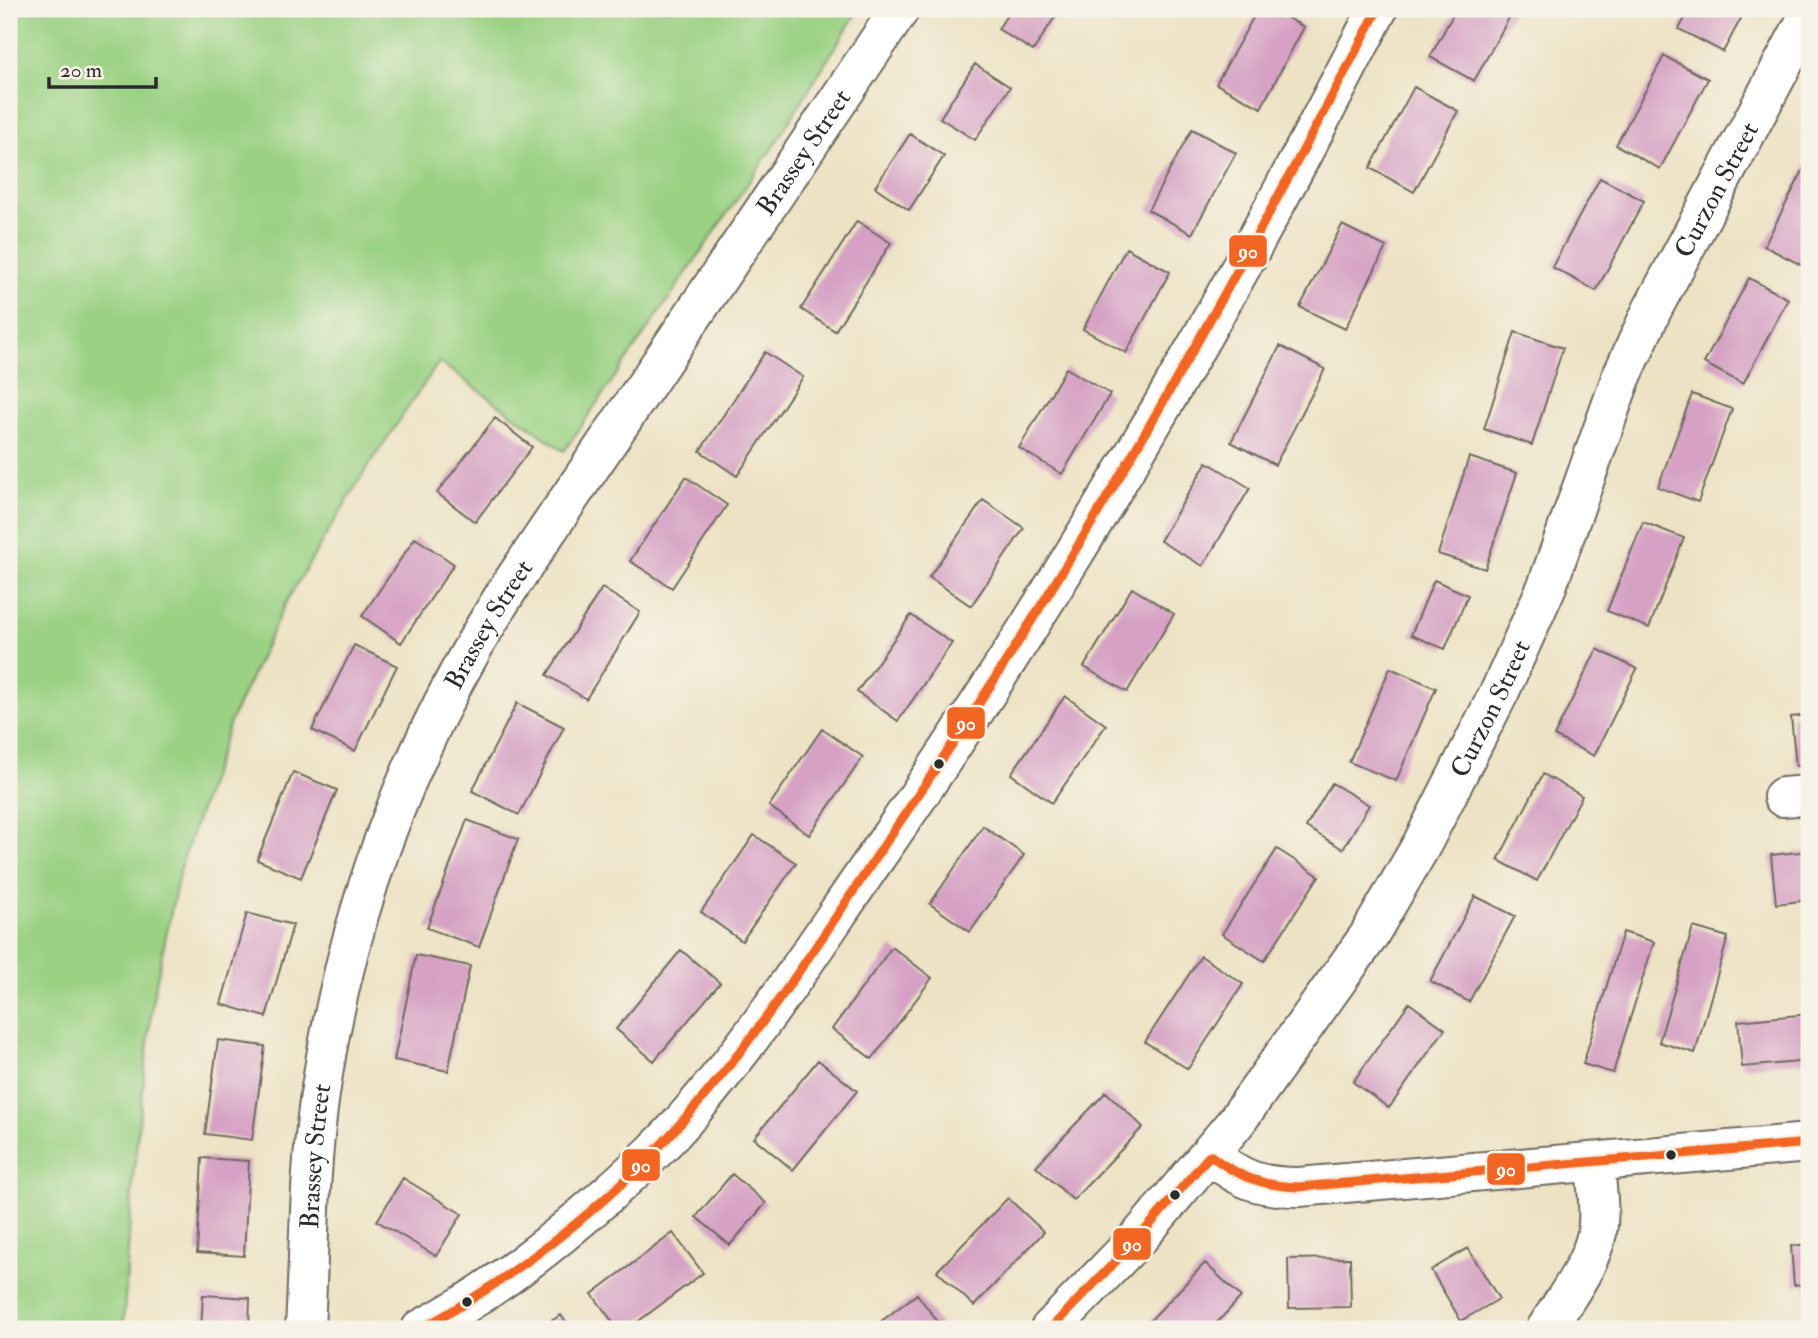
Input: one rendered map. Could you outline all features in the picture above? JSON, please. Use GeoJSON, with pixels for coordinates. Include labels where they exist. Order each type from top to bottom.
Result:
{"type":"FeatureCollection","features":[{"type":"Feature","properties":{"kind":"street","name":"Brassey Street"},"geometry":{"type":"LineString","coordinates":[[305,1329],[314,1153],[326,1061],[354,933],[378,855],[407,776],[455,677],[512,583],[900,9]]}},
{"type":"Feature","properties":{"kind":"street"},"geometry":{"type":"LineString","coordinates":[[421,1329],[501,1281],[632,1173],[693,1110],[775,1002],[979,705],[1112,493],[1233,283],[1378,9]]}},
{"type":"Feature","properties":{"kind":"street","name":"Curzon Street"},"geometry":{"type":"LineString","coordinates":[[1050,1329],[1140,1236],[1210,1155],[1263,1086],[1368,937],[1422,844],[1500,691],[1547,586],[1621,379],[1652,310],[1809,15]]}},
{"type":"Feature","properties":{"kind":"street"},"geometry":{"type":"LineString","coordinates":[[1210,1155],[1241,1177],[1254,1183],[1278,1187],[1809,1143]]}},
{"type":"Feature","properties":{"kind":"street"},"geometry":{"type":"LineString","coordinates":[[1546,1329],[1593,1247],[1598,1210],[1595,1162]]}},
{"type":"Feature","properties":{"kind":"green space"},"geometry":{"type":"Polygon","coordinates":[[[9,9],[859,9],[777,141],[564,451],[439,362],[363,474],[286,602],[230,722],[180,869],[153,998],[133,1177],[123,1329],[9,1329],[9,9]]]}},
{"type":"Feature","properties":{"kind":"building"},"geometry":{"type":"Polygon","coordinates":[[[1011,9],[1060,9],[1033,51],[998,29],[1011,9]]]}},
{"type":"Feature","properties":{"kind":"building"},"geometry":{"type":"Polygon","coordinates":[[[1258,9],[1271,9],[1304,27],[1261,108],[1216,84],[1258,9]]]}},
{"type":"Feature","properties":{"kind":"building"},"geometry":{"type":"Polygon","coordinates":[[[1456,9],[1514,9],[1474,81],[1430,57],[1456,9]]]}},
{"type":"Feature","properties":{"kind":"building"},"geometry":{"type":"Polygon","coordinates":[[[1690,9],[1746,9],[1723,52],[1679,29],[1690,9]]]}},
{"type":"Feature","properties":{"kind":"building"},"geometry":{"type":"Polygon","coordinates":[[[1664,56],[1708,79],[1660,169],[1616,145],[1664,56]]]}},
{"type":"Feature","properties":{"kind":"building"},"geometry":{"type":"Polygon","coordinates":[[[975,64],[1010,87],[975,140],[940,118],[975,64]]]}},
{"type":"Feature","properties":{"kind":"building"},"geometry":{"type":"Polygon","coordinates":[[[1414,87],[1458,111],[1414,192],[1370,168],[1414,87]]]}},
{"type":"Feature","properties":{"kind":"building"},"geometry":{"type":"Polygon","coordinates":[[[1192,129],[1236,153],[1192,234],[1148,210],[1192,129]]]}},
{"type":"Feature","properties":{"kind":"building"},"geometry":{"type":"Polygon","coordinates":[[[910,134],[944,156],[909,210],[875,187],[910,134]]]}},
{"type":"Feature","properties":{"kind":"building"},"geometry":{"type":"Polygon","coordinates":[[[1809,159],[1809,265],[1807,268],[1764,246],[1809,159]]]}},
{"type":"Feature","properties":{"kind":"building"},"geometry":{"type":"Polygon","coordinates":[[[1600,178],[1644,201],[1596,291],[1552,267],[1600,178]]]}},
{"type":"Feature","properties":{"kind":"building"},"geometry":{"type":"Polygon","coordinates":[[[857,221],[891,243],[835,331],[801,309],[857,221]]]}},
{"type":"Feature","properties":{"kind":"building"},"geometry":{"type":"Polygon","coordinates":[[[1342,225],[1386,247],[1345,329],[1300,307],[1342,225]]]}},
{"type":"Feature","properties":{"kind":"building"},"geometry":{"type":"Polygon","coordinates":[[[1126,248],[1170,272],[1126,353],[1083,329],[1126,248]]]}},
{"type":"Feature","properties":{"kind":"building"},"geometry":{"type":"Polygon","coordinates":[[[1749,278],[1788,299],[1743,384],[1704,363],[1749,278]]]}},
{"type":"Feature","properties":{"kind":"building"},"geometry":{"type":"Polygon","coordinates":[[[1515,332],[1563,348],[1532,445],[1484,429],[1515,332]]]}},
{"type":"Feature","properties":{"kind":"building"},"geometry":{"type":"Polygon","coordinates":[[[1280,346],[1325,369],[1275,465],[1231,442],[1280,346]]]}},
{"type":"Feature","properties":{"kind":"building"},"geometry":{"type":"Polygon","coordinates":[[[765,352],[803,377],[737,476],[700,451],[765,352]]]}},
{"type":"Feature","properties":{"kind":"building"},"geometry":{"type":"Polygon","coordinates":[[[1066,368],[1110,394],[1062,474],[1019,448],[1066,368]]]}},
{"type":"Feature","properties":{"kind":"building"},"geometry":{"type":"Polygon","coordinates":[[[1692,394],[1732,409],[1698,502],[1658,487],[1692,394]]]}},
{"type":"Feature","properties":{"kind":"building"},"geometry":{"type":"Polygon","coordinates":[[[495,418],[532,447],[475,522],[437,493],[495,418]]]}},
{"type":"Feature","properties":{"kind":"building"},"geometry":{"type":"Polygon","coordinates":[[[1469,457],[1517,473],[1485,569],[1438,554],[1469,457]]]}},
{"type":"Feature","properties":{"kind":"building"},"geometry":{"type":"Polygon","coordinates":[[[1207,462],[1250,488],[1203,566],[1160,541],[1207,462]]]}},
{"type":"Feature","properties":{"kind":"building"},"geometry":{"type":"Polygon","coordinates":[[[686,477],[727,505],[672,588],[630,561],[686,477]]]}},
{"type":"Feature","properties":{"kind":"building"},"geometry":{"type":"Polygon","coordinates":[[[983,500],[1024,528],[971,606],[929,577],[983,500]]]}},
{"type":"Feature","properties":{"kind":"building"},"geometry":{"type":"Polygon","coordinates":[[[1643,522],[1684,538],[1649,628],[1607,611],[1643,522]]]}},
{"type":"Feature","properties":{"kind":"building"},"geometry":{"type":"Polygon","coordinates":[[[415,538],[454,564],[401,643],[362,616],[415,538]]]}},
{"type":"Feature","properties":{"kind":"building"},"geometry":{"type":"Polygon","coordinates":[[[1434,580],[1468,595],[1445,649],[1411,635],[1434,580]]]}},
{"type":"Feature","properties":{"kind":"building"},"geometry":{"type":"Polygon","coordinates":[[[602,588],[640,612],[586,699],[547,675],[602,588]]]}},
{"type":"Feature","properties":{"kind":"building"},"geometry":{"type":"Polygon","coordinates":[[[1132,588],[1174,614],[1127,692],[1084,667],[1132,588]]]}},
{"type":"Feature","properties":{"kind":"building"},"geometry":{"type":"Polygon","coordinates":[[[911,615],[952,643],[898,721],[857,692],[911,615]]]}},
{"type":"Feature","properties":{"kind":"building"},"geometry":{"type":"Polygon","coordinates":[[[354,645],[397,666],[355,751],[312,730],[354,645]]]}},
{"type":"Feature","properties":{"kind":"building"},"geometry":{"type":"Polygon","coordinates":[[[1597,649],[1637,669],[1594,756],[1554,736],[1597,649]]]}},
{"type":"Feature","properties":{"kind":"building"},"geometry":{"type":"Polygon","coordinates":[[[1390,668],[1436,688],[1396,781],[1349,762],[1390,668]]]}},
{"type":"Feature","properties":{"kind":"building"},"geometry":{"type":"Polygon","coordinates":[[[1065,696],[1106,725],[1052,803],[1011,774],[1065,696]]]}},
{"type":"Feature","properties":{"kind":"building"},"geometry":{"type":"Polygon","coordinates":[[[517,703],[564,727],[519,815],[472,791],[517,703]]]}},
{"type":"Feature","properties":{"kind":"building"},"geometry":{"type":"Polygon","coordinates":[[[1809,715],[1809,765],[1796,766],[1791,717],[1809,715]]]}},
{"type":"Feature","properties":{"kind":"building"},"geometry":{"type":"Polygon","coordinates":[[[822,729],[863,757],[809,835],[769,806],[822,729]]]}},
{"type":"Feature","properties":{"kind":"building"},"geometry":{"type":"Polygon","coordinates":[[[293,772],[337,790],[301,878],[257,860],[293,772]]]}},
{"type":"Feature","properties":{"kind":"building"},"geometry":{"type":"Polygon","coordinates":[[[1543,774],[1582,796],[1537,881],[1498,860],[1543,774]]]}},
{"type":"Feature","properties":{"kind":"building"},"geometry":{"type":"Polygon","coordinates":[[[1332,783],[1369,805],[1343,849],[1306,827],[1332,783]]]}},
{"type":"Feature","properties":{"kind":"building"},"geometry":{"type":"Polygon","coordinates":[[[467,820],[518,839],[479,947],[427,928],[467,820]]]}},
{"type":"Feature","properties":{"kind":"building"},"geometry":{"type":"Polygon","coordinates":[[[983,826],[1024,855],[970,932],[930,904],[983,826]]]}},
{"type":"Feature","properties":{"kind":"building"},"geometry":{"type":"Polygon","coordinates":[[[754,835],[796,863],[742,941],[701,912],[754,835]]]}},
{"type":"Feature","properties":{"kind":"building"},"geometry":{"type":"Polygon","coordinates":[[[1277,849],[1319,876],[1264,961],[1222,934],[1277,849]]]}},
{"type":"Feature","properties":{"kind":"building"},"geometry":{"type":"Polygon","coordinates":[[[1809,851],[1809,900],[1776,904],[1771,855],[1809,851]]]}},
{"type":"Feature","properties":{"kind":"building"},"geometry":{"type":"Polygon","coordinates":[[[1475,896],[1515,916],[1469,1002],[1430,981],[1475,896]]]}},
{"type":"Feature","properties":{"kind":"building"},"geometry":{"type":"Polygon","coordinates":[[[247,913],[293,925],[266,1017],[221,1004],[247,913]]]}},
{"type":"Feature","properties":{"kind":"building"},"geometry":{"type":"Polygon","coordinates":[[[1693,927],[1728,937],[1695,1053],[1659,1042],[1693,927]]]}},
{"type":"Feature","properties":{"kind":"building"},"geometry":{"type":"Polygon","coordinates":[[[1623,932],[1654,942],[1613,1073],[1583,1064],[1623,932]]]}},
{"type":"Feature","properties":{"kind":"building"},"geometry":{"type":"Polygon","coordinates":[[[892,947],[932,978],[872,1059],[832,1029],[892,947]]]}},
{"type":"Feature","properties":{"kind":"building"},"geometry":{"type":"Polygon","coordinates":[[[681,950],[720,983],[654,1061],[616,1029],[681,950]]]}},
{"type":"Feature","properties":{"kind":"building"},"geometry":{"type":"Polygon","coordinates":[[[416,955],[470,966],[448,1071],[394,1060],[416,955]]]}},
{"type":"Feature","properties":{"kind":"building"},"geometry":{"type":"Polygon","coordinates":[[[1201,956],[1243,984],[1188,1069],[1145,1042],[1201,956]]]}},
{"type":"Feature","properties":{"kind":"building"},"geometry":{"type":"Polygon","coordinates":[[[1409,1003],[1445,1029],[1389,1108],[1353,1082],[1409,1003]]]}},
{"type":"Feature","properties":{"kind":"building"},"geometry":{"type":"Polygon","coordinates":[[[1809,1014],[1809,1061],[1742,1067],[1738,1021],[1809,1014]]]}},
{"type":"Feature","properties":{"kind":"building"},"geometry":{"type":"Polygon","coordinates":[[[218,1040],[265,1046],[252,1140],[205,1134],[218,1040]]]}},
{"type":"Feature","properties":{"kind":"building"},"geometry":{"type":"Polygon","coordinates":[[[818,1060],[857,1091],[793,1170],[754,1138],[818,1060]]]}},
{"type":"Feature","properties":{"kind":"building"},"geometry":{"type":"Polygon","coordinates":[[[1106,1092],[1143,1127],[1073,1200],[1036,1166],[1106,1092]]]}},
{"type":"Feature","properties":{"kind":"building"},"geometry":{"type":"Polygon","coordinates":[[[202,1158],[249,1161],[244,1256],[197,1253],[202,1158]]]}},
{"type":"Feature","properties":{"kind":"building"},"geometry":{"type":"Polygon","coordinates":[[[732,1174],[766,1203],[730,1245],[696,1217],[732,1174]]]}},
{"type":"Feature","properties":{"kind":"building"},"geometry":{"type":"Polygon","coordinates":[[[403,1178],[462,1214],[436,1256],[377,1221],[403,1178]]]}},
{"type":"Feature","properties":{"kind":"building"},"geometry":{"type":"Polygon","coordinates":[[[1008,1198],[1044,1232],[974,1306],[937,1271],[1008,1198]]]}},
{"type":"Feature","properties":{"kind":"building"},"geometry":{"type":"Polygon","coordinates":[[[673,1233],[703,1273],[628,1329],[618,1329],[592,1294],[673,1233]]]}},
{"type":"Feature","properties":{"kind":"building"},"geometry":{"type":"Polygon","coordinates":[[[1809,1244],[1807,1296],[1806,1284],[1794,1285],[1791,1246],[1809,1244]]]}},
{"type":"Feature","properties":{"kind":"building"},"geometry":{"type":"Polygon","coordinates":[[[1468,1248],[1499,1299],[1461,1321],[1431,1270],[1468,1248]]]}},
{"type":"Feature","properties":{"kind":"building"},"geometry":{"type":"Polygon","coordinates":[[[1350,1258],[1351,1307],[1289,1308],[1288,1259],[1350,1258]]]}},
{"type":"Feature","properties":{"kind":"building"},"geometry":{"type":"Polygon","coordinates":[[[1205,1263],[1241,1297],[1211,1329],[1142,1329],[1205,1263]]]}},
{"type":"Feature","properties":{"kind":"building"},"geometry":{"type":"Polygon","coordinates":[[[917,1294],[943,1329],[871,1329],[917,1294]]]}},
{"type":"Feature","properties":{"kind":"building"},"geometry":{"type":"Polygon","coordinates":[[[203,1295],[250,1298],[249,1329],[201,1329],[203,1295]]]}},
{"type":"Feature","properties":{"kind":"building"},"geometry":{"type":"Polygon","coordinates":[[[561,1315],[570,1329],[538,1329],[561,1315]]]}},
{"type":"Feature","properties":{"kind":"transit line","name":"90"},"geometry":{"type":"LineString","coordinates":[[421,1329],[525,1263],[622,1183],[680,1124],[768,1015],[965,724],[1091,524],[1209,321],[1378,9]]}},
{"type":"Feature","properties":{"kind":"transit line","name":"90"},"geometry":{"type":"LineString","coordinates":[[1210,1155],[1252,1179],[1274,1185],[1299,1187],[1809,1143]]}},
{"type":"Feature","properties":{"kind":"transit line","name":"90"},"geometry":{"type":"LineString","coordinates":[[1050,1329],[1140,1236],[1210,1155]]}}]}
